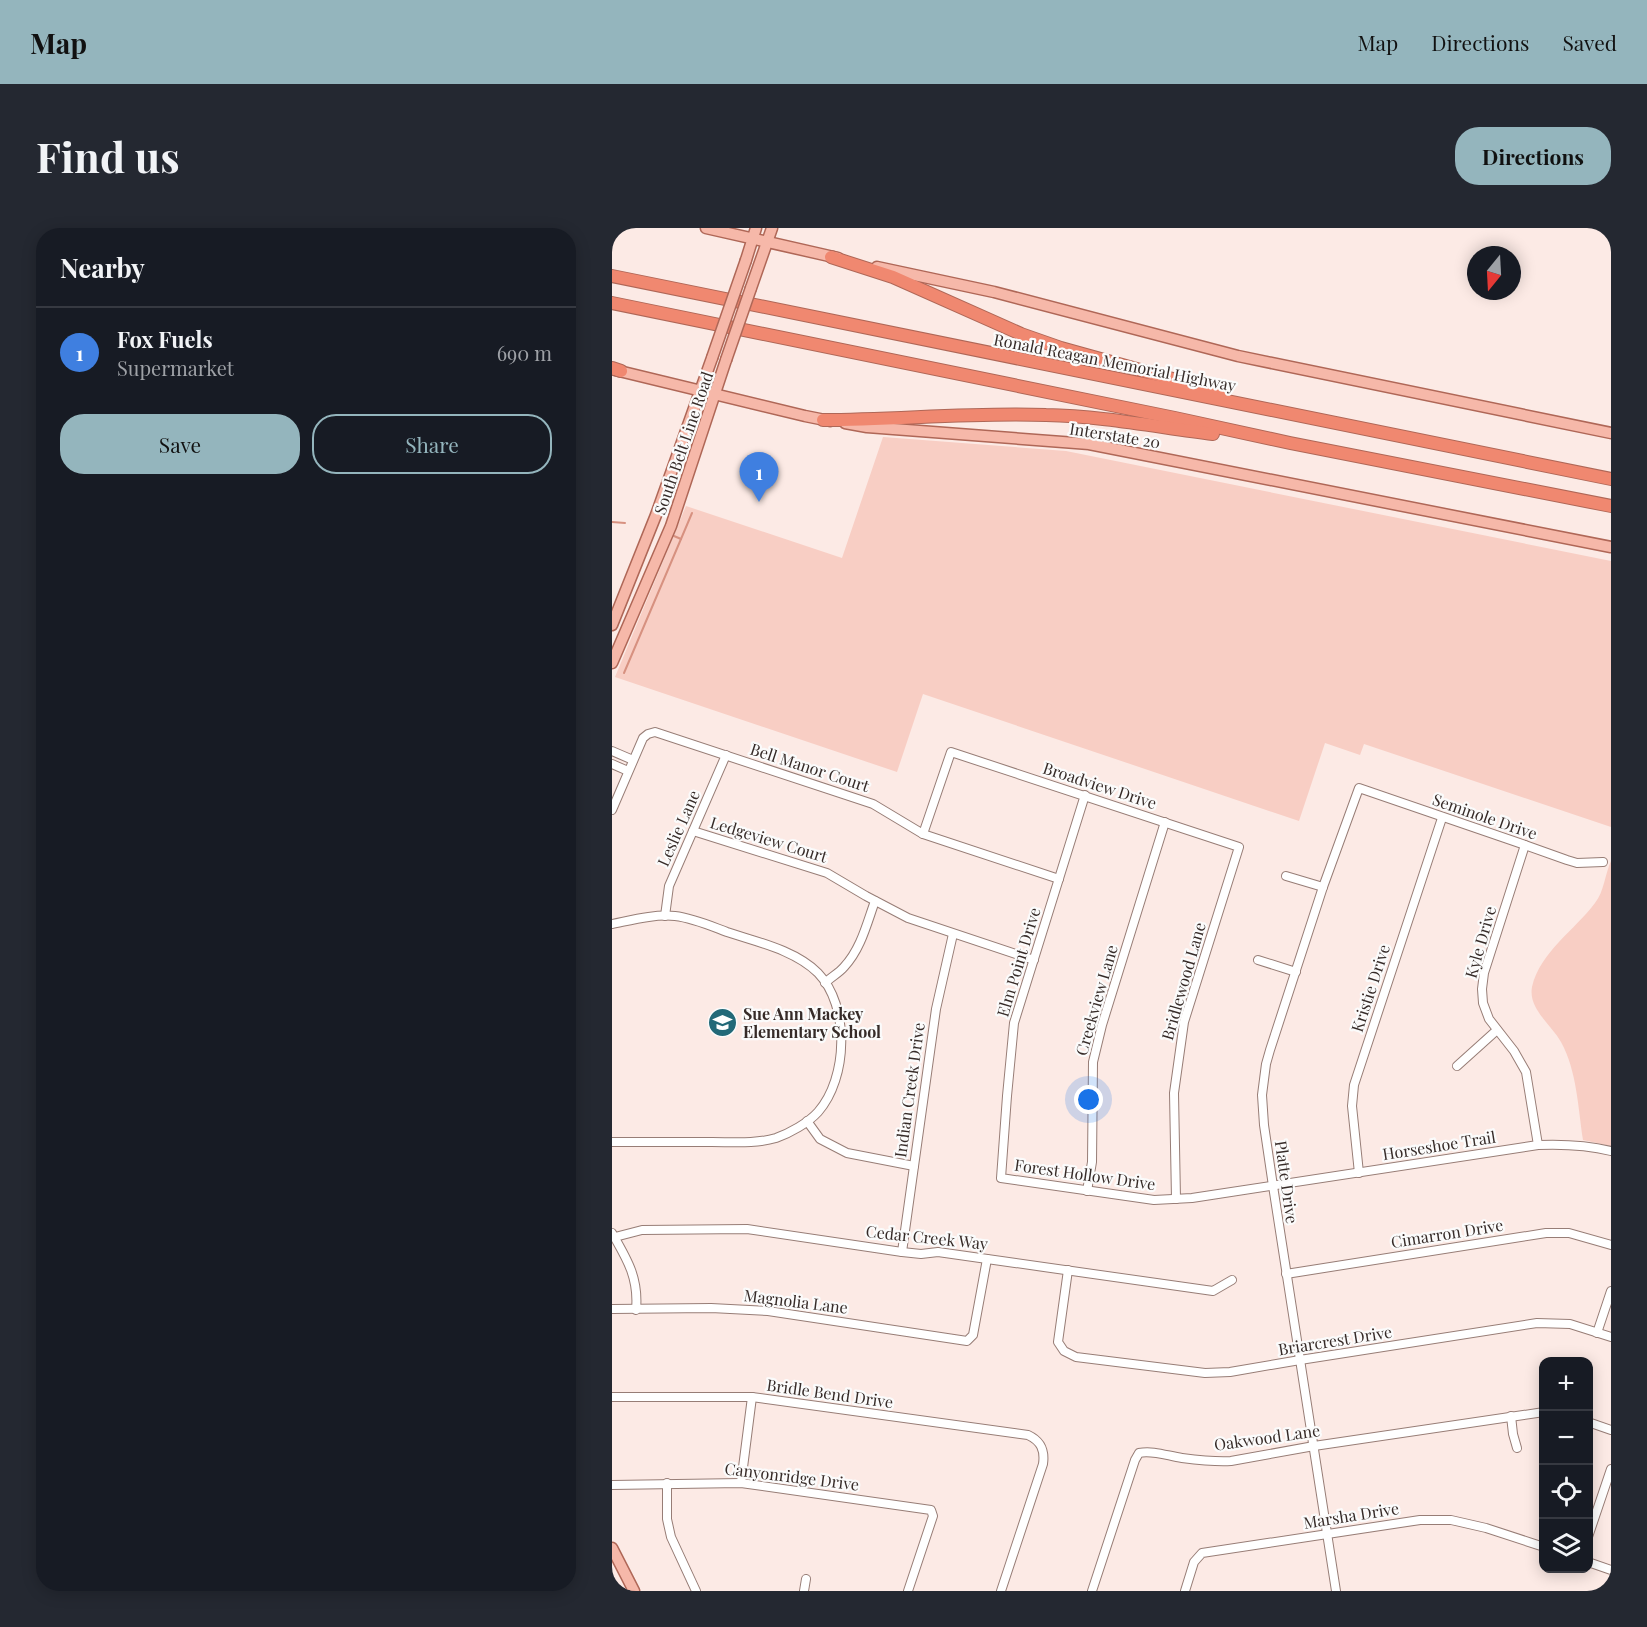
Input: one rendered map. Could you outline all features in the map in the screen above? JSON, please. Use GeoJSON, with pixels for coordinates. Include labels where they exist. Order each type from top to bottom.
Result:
{"type":"FeatureCollection","features":[{"type":"Feature","properties":{"kind":"highway"},"geometry":{"type":"LineString","coordinates":[[831,257],[893,277],[1020,334],[1061,348],[1322,421]]}},
{"type":"Feature","properties":{"kind":"highway","name":"Ronald Reagan Memorial Highway"},"geometry":{"type":"LineString","coordinates":[[612,276],[1611,479]]}},
{"type":"Feature","properties":{"kind":"highway"},"geometry":{"type":"LineString","coordinates":[[612,303],[1290,443],[1611,506]]}},
{"type":"Feature","properties":{"kind":"highway"},"geometry":{"type":"LineString","coordinates":[[823,420],[1044,414],[1086,416],[1290,443]]}},
{"type":"Feature","properties":{"kind":"main road"},"geometry":{"type":"LineString","coordinates":[[706,228],[754,233],[767,242],[994,292],[1210,350],[1611,433]]}},
{"type":"Feature","properties":{"kind":"main road","name":"South Belt Line Road"},"geometry":{"type":"LineString","coordinates":[[612,663],[671,526],[772,228]]}},
{"type":"Feature","properties":{"kind":"main road","name":"South Belt Line Road"},"geometry":{"type":"LineString","coordinates":[[612,625],[665,492],[754,233]]}},
{"type":"Feature","properties":{"kind":"main road","name":"Interstate 20"},"geometry":{"type":"LineString","coordinates":[[615,370],[823,420],[867,427],[1089,444],[1611,547]]}},
{"type":"Feature","properties":{"kind":"main road"},"geometry":{"type":"LineString","coordinates":[[665,492],[681,498]]}},
{"type":"Feature","properties":{"kind":"main road"},"geometry":{"type":"LineString","coordinates":[[637,567],[650,572]]}},
{"type":"Feature","properties":{"kind":"main road"},"geometry":{"type":"LineString","coordinates":[[621,605],[634,610]]}},
{"type":"Feature","properties":{"kind":"main road"},"geometry":{"type":"LineString","coordinates":[[612,1548],[634,1591]]}},
{"type":"Feature","properties":{"kind":"main road"},"geometry":{"type":"LineString","coordinates":[[612,1587],[614,1591]]}},
{"type":"Feature","properties":{"kind":"street","name":"Bell Manor Court"},"geometry":{"type":"LineString","coordinates":[[633,760],[643,738],[655,732],[873,804],[923,834],[1059,879]]}},
{"type":"Feature","properties":{"kind":"street"},"geometry":{"type":"LineString","coordinates":[[612,750],[633,760],[612,810]]}},
{"type":"Feature","properties":{"kind":"street","name":"Broadview Drive"},"geometry":{"type":"LineString","coordinates":[[923,834],[951,752],[1239,847]]}},
{"type":"Feature","properties":{"kind":"street","name":"Leslie Lane"},"geometry":{"type":"LineString","coordinates":[[665,916],[669,886],[726,755]]}},
{"type":"Feature","properties":{"kind":"street"},"geometry":{"type":"LineString","coordinates":[[612,764],[628,771]]}},
{"type":"Feature","properties":{"kind":"street","name":"Seminole Drive"},"geometry":{"type":"LineString","coordinates":[[1359,788],[1577,863],[1603,862]]}},
{"type":"Feature","properties":{"kind":"street","name":"Platte Drive"},"geometry":{"type":"LineString","coordinates":[[1336,1591],[1286,1274],[1264,1125],[1262,1095],[1270,1050],[1323,887],[1359,788]]}},
{"type":"Feature","properties":{"kind":"street","name":"Elm Point Drive"},"geometry":{"type":"LineString","coordinates":[[1001,1178],[1014,1023],[1085,795]]}},
{"type":"Feature","properties":{"kind":"street","name":"Kristie Drive"},"geometry":{"type":"LineString","coordinates":[[1359,1173],[1352,1106],[1354,1085],[1442,818]]}},
{"type":"Feature","properties":{"kind":"street","name":"Creekview Lane"},"geometry":{"type":"LineString","coordinates":[[1087,1191],[1092,1162],[1093,1062],[1102,1025],[1165,822]]}},
{"type":"Feature","properties":{"kind":"street","name":"Ledgeview Court"},"geometry":{"type":"LineString","coordinates":[[693,831],[827,873],[908,918],[1034,960]]}},
{"type":"Feature","properties":{"kind":"street","name":"Kyle Drive"},"geometry":{"type":"LineString","coordinates":[[1525,845],[1484,973],[1482,989],[1483,1003],[1489,1019],[1514,1051],[1526,1072],[1538,1145]]}},
{"type":"Feature","properties":{"kind":"street","name":"Bridlewood Lane"},"geometry":{"type":"LineString","coordinates":[[1176,1199],[1174,1093],[1182,1033],[1239,847]]}},
{"type":"Feature","properties":{"kind":"street"},"geometry":{"type":"LineString","coordinates":[[1286,876],[1323,887]]}},
{"type":"Feature","properties":{"kind":"street"},"geometry":{"type":"LineString","coordinates":[[825,983],[844,966],[855,951],[875,901]]}},
{"type":"Feature","properties":{"kind":"street"},"geometry":{"type":"LineString","coordinates":[[612,924],[675,916],[785,952],[817,972],[825,983],[834,998],[840,1019],[841,1045],[839,1071],[831,1092],[818,1112],[800,1127],[775,1138],[747,1142],[612,1142]]}},
{"type":"Feature","properties":{"kind":"street","name":"Indian Creek Drive"},"geometry":{"type":"LineString","coordinates":[[902,1252],[936,1009],[953,934]]}},
{"type":"Feature","properties":{"kind":"street"},"geometry":{"type":"LineString","coordinates":[[1258,960],[1296,972]]}},
{"type":"Feature","properties":{"kind":"street"},"geometry":{"type":"LineString","coordinates":[[1457,1066],[1497,1030]]}},
{"type":"Feature","properties":{"kind":"street"},"geometry":{"type":"LineString","coordinates":[[807,1120],[820,1139],[834,1148],[847,1153],[914,1166]]}},
{"type":"Feature","properties":{"kind":"street","name":"Horseshoe Trail"},"geometry":{"type":"LineString","coordinates":[[1273,1186],[1538,1145],[1565,1144],[1611,1151]]}},
{"type":"Feature","properties":{"kind":"street","name":"Forest Hollow Drive"},"geometry":{"type":"LineString","coordinates":[[1001,1178],[1154,1200],[1192,1198],[1273,1186]]}},
{"type":"Feature","properties":{"kind":"street","name":"Cedar Creek Way"},"geometry":{"type":"LineString","coordinates":[[613,1235],[642,1230],[747,1229],[902,1252],[921,1254],[938,1252],[987,1258],[1214,1291],[1232,1280]]}},
{"type":"Feature","properties":{"kind":"street","name":"Cimarron Drive"},"geometry":{"type":"LineString","coordinates":[[1286,1274],[1546,1233],[1569,1233],[1611,1245]]}},
{"type":"Feature","properties":{"kind":"street"},"geometry":{"type":"LineString","coordinates":[[613,1235],[631,1266],[637,1293],[636,1310]]}},
{"type":"Feature","properties":{"kind":"street","name":"Magnolia Lane"},"geometry":{"type":"LineString","coordinates":[[612,1309],[711,1308],[768,1311],[967,1341],[973,1335],[987,1258]]}},
{"type":"Feature","properties":{"kind":"street","name":"Briarcrest Drive"},"geometry":{"type":"LineString","coordinates":[[1068,1270],[1058,1342],[1064,1351],[1076,1357],[1204,1373],[1230,1372],[1537,1323],[1570,1324],[1611,1337]]}},
{"type":"Feature","properties":{"kind":"street"},"geometry":{"type":"LineString","coordinates":[[1597,1333],[1611,1291]]}},
{"type":"Feature","properties":{"kind":"street","name":"Bridle Bend Drive"},"geometry":{"type":"LineString","coordinates":[[612,1397],[752,1397],[1028,1435],[1035,1438],[1043,1450],[1043,1464],[1001,1591]]}},
{"type":"Feature","properties":{"kind":"street"},"geometry":{"type":"LineString","coordinates":[[741,1483],[752,1397]]}},
{"type":"Feature","properties":{"kind":"street","name":"Oakwood Lane"},"geometry":{"type":"LineString","coordinates":[[1092,1591],[1139,1453],[1220,1461],[1539,1413]]}},
{"type":"Feature","properties":{"kind":"street"},"geometry":{"type":"LineString","coordinates":[[1511,1416],[1517,1448]]}},
{"type":"Feature","properties":{"kind":"street"},"geometry":{"type":"LineString","coordinates":[[1593,1424],[1611,1430]]}},
{"type":"Feature","properties":{"kind":"street"},"geometry":{"type":"LineString","coordinates":[[1593,1522],[1611,1469]]}},
{"type":"Feature","properties":{"kind":"street"},"geometry":{"type":"LineString","coordinates":[[667,1483],[667,1519],[671,1537],[696,1591]]}},
{"type":"Feature","properties":{"kind":"street","name":"Canyonridge Drive"},"geometry":{"type":"LineString","coordinates":[[612,1485],[741,1483],[931,1510],[933,1516],[908,1591]]}},
{"type":"Feature","properties":{"kind":"street","name":"Marsha Drive"},"geometry":{"type":"LineString","coordinates":[[1185,1591],[1194,1562],[1203,1553],[1420,1520],[1451,1520],[1486,1528],[1539,1545]]}},
{"type":"Feature","properties":{"kind":"street"},"geometry":{"type":"LineString","coordinates":[[1593,1564],[1611,1570]]}},
{"type":"Feature","properties":{"kind":"street"},"geometry":{"type":"LineString","coordinates":[[804,1591],[806,1579]]}},
{"type":"Feature","properties":{"kind":"shaded area"},"geometry":{"type":"Polygon","coordinates":[[[883,437],[1066,451],[1611,561],[1611,827],[1364,744],[1360,755],[1325,743],[1299,821],[923,694],[897,772],[615,677],[686,506],[842,558],[883,437]]]}},
{"type":"Feature","properties":{"kind":"shaded area"},"geometry":{"type":"Polygon","coordinates":[[[1611,861],[1611,1146],[1583,1140],[1576,1090],[1566,1053],[1557,1035],[1533,1002],[1532,987],[1536,974],[1550,952],[1598,899],[1611,861]]]}},
{"type":"Feature","properties":{"kind":"waterway"},"geometry":{"type":"LineString","coordinates":[[674,536],[681,539],[692,513]]}},
{"type":"Feature","properties":{"kind":"waterway"},"geometry":{"type":"LineString","coordinates":[[612,522],[625,523]]}},
{"type":"Feature","properties":{"kind":"waterway"},"geometry":{"type":"LineString","coordinates":[[624,673],[681,539]]}},
{"type":"Feature","properties":{"kind":"place","name":"Fox Fuels"},"geometry":{"type":"Point","coordinates":[759,502]}},
{"type":"Feature","properties":{"kind":"place","name":"Sue Ann Mackey Elementary School"},"geometry":{"type":"Point","coordinates":[722,1022]}}]}
